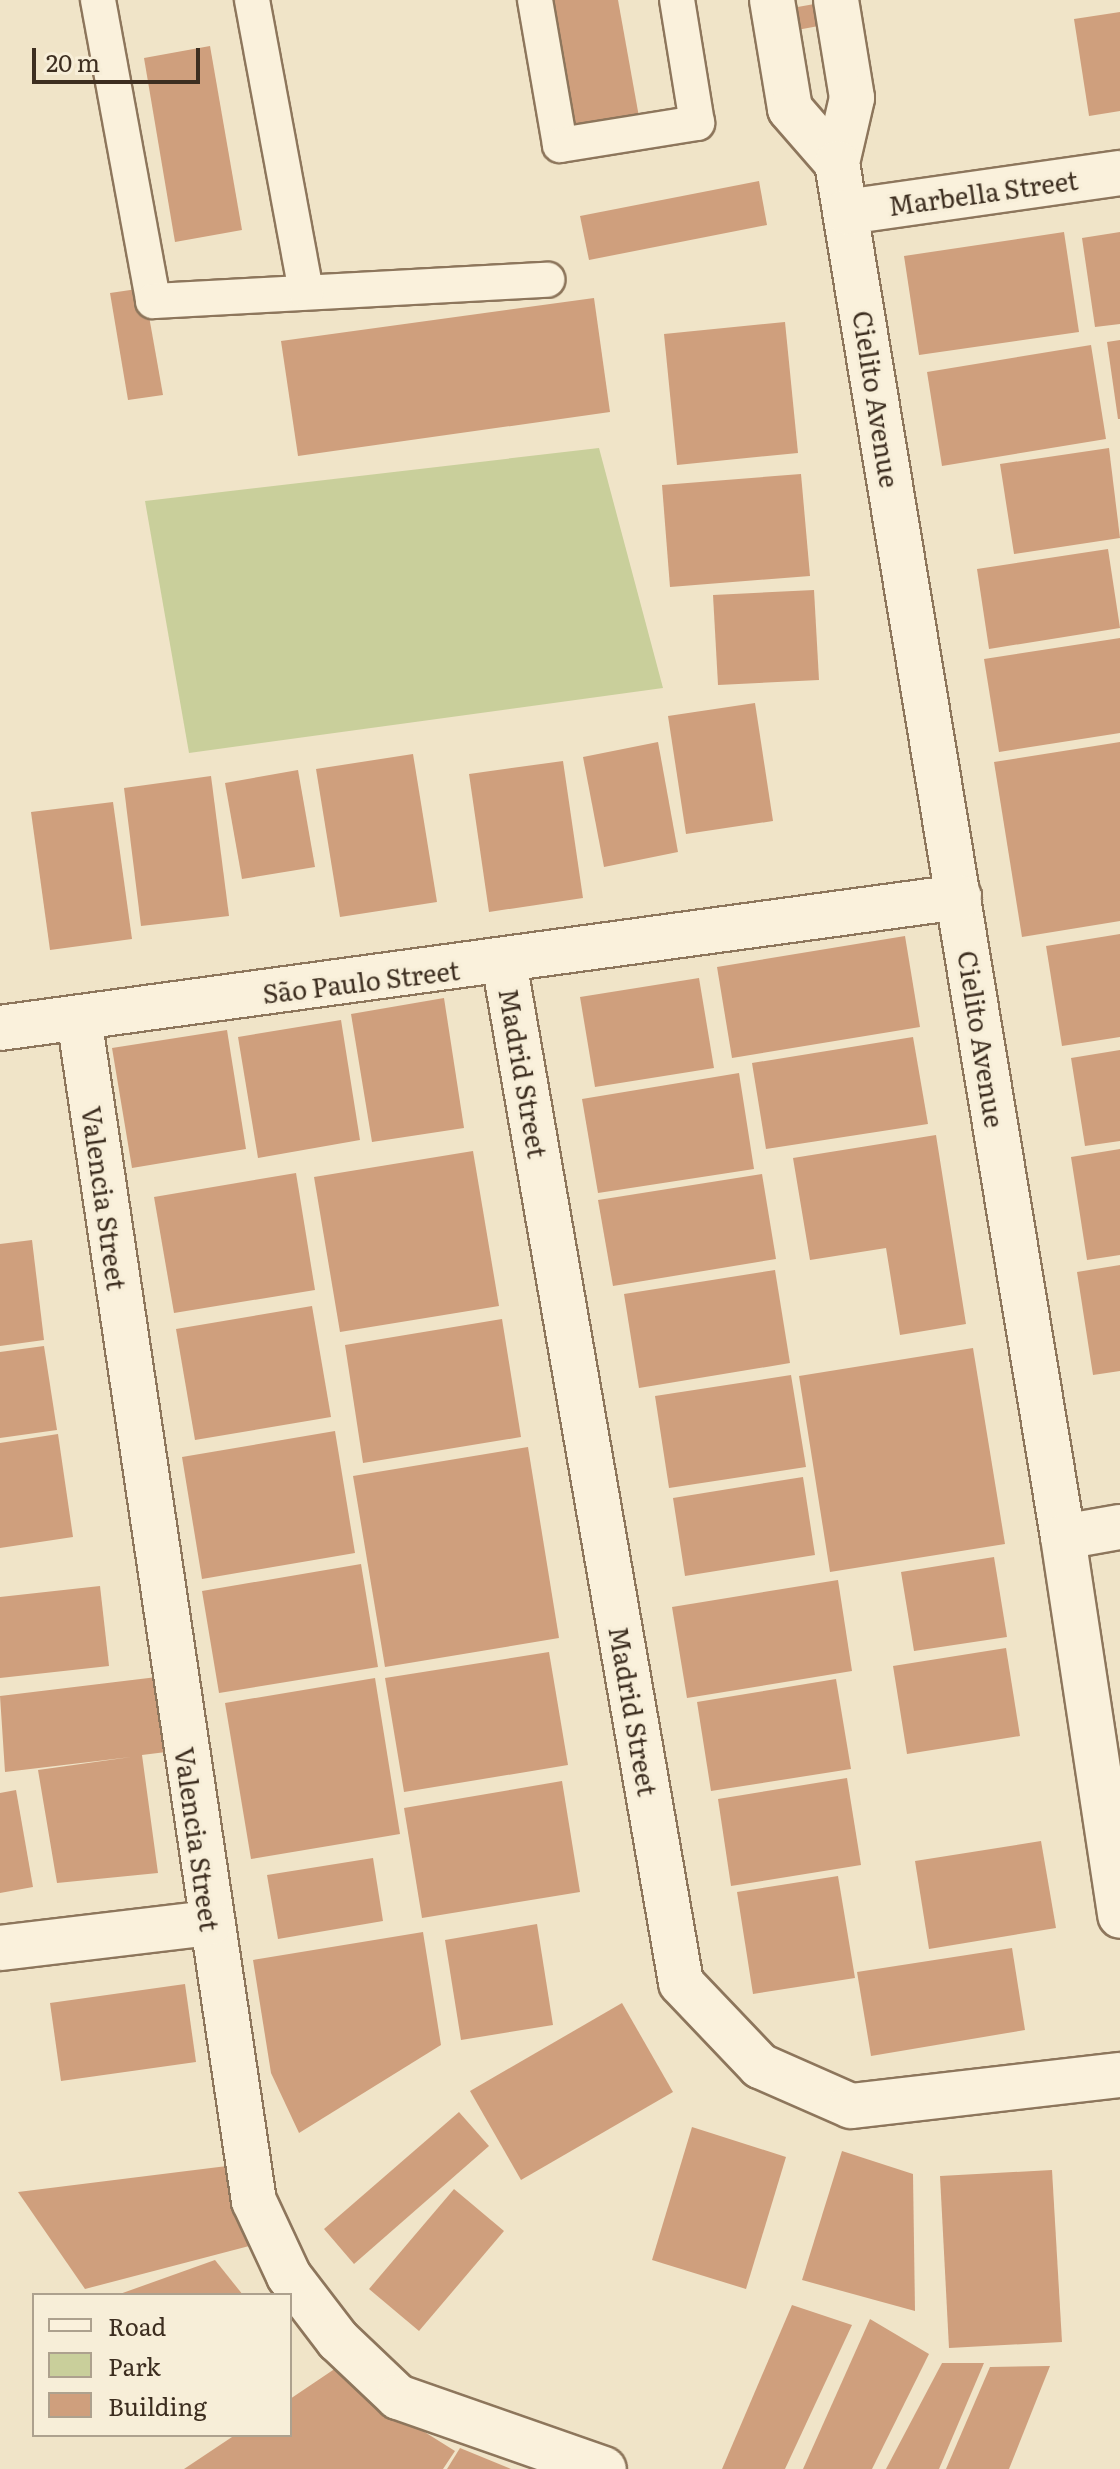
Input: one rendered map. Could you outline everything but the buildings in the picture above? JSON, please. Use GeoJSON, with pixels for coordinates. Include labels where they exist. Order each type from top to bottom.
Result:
{"type":"FeatureCollection","features":[{"type":"Feature","properties":{"kind":"street"},"geometry":{"type":"LineString","coordinates":[[773,0],[790,109],[837,163]]}},
{"type":"Feature","properties":{"kind":"street","name":"Cielito Avenue"},"geometry":{"type":"LineString","coordinates":[[836,0],[852,98],[837,163],[1063,1537],[1120,1916]]}},
{"type":"Feature","properties":{"kind":"street","name":"Marbella Street"},"geometry":{"type":"LineString","coordinates":[[846,212],[1120,173]]}},
{"type":"Feature","properties":{"kind":"street","name":"São Paulo Street"},"geometry":{"type":"LineString","coordinates":[[0,1028],[504,962],[959,897]]}},
{"type":"Feature","properties":{"kind":"street","name":"Madrid Street"},"geometry":{"type":"LineString","coordinates":[[504,962],[681,1983],[760,2066],[851,2106],[1120,2075]]}},
{"type":"Feature","properties":{"kind":"street","name":"Valencia Street"},"geometry":{"type":"LineString","coordinates":[[79,1018],[210,1923],[254,2201],[289,2276],[338,2340],[398,2397],[604,2469]]}},
{"type":"Feature","properties":{"kind":"street"},"geometry":{"type":"LineString","coordinates":[[1063,1537],[1120,1527]]}},
{"type":"Feature","properties":{"kind":"street"},"geometry":{"type":"LineString","coordinates":[[0,1948],[210,1923]]}},
{"type":"Feature","properties":{"kind":"lane"},"geometry":{"type":"LineString","coordinates":[[98,0],[153,301],[547,280]]}},
{"type":"Feature","properties":{"kind":"lane"},"geometry":{"type":"LineString","coordinates":[[252,0],[306,292]]}},
{"type":"Feature","properties":{"kind":"lane"},"geometry":{"type":"LineString","coordinates":[[535,0],[560,145],[697,123],[677,0]]}},
{"type":"Feature","properties":{"kind":"green space"},"geometry":{"type":"Polygon","coordinates":[[[599,448],[663,688],[189,753],[145,501],[599,448]]]}}]}
